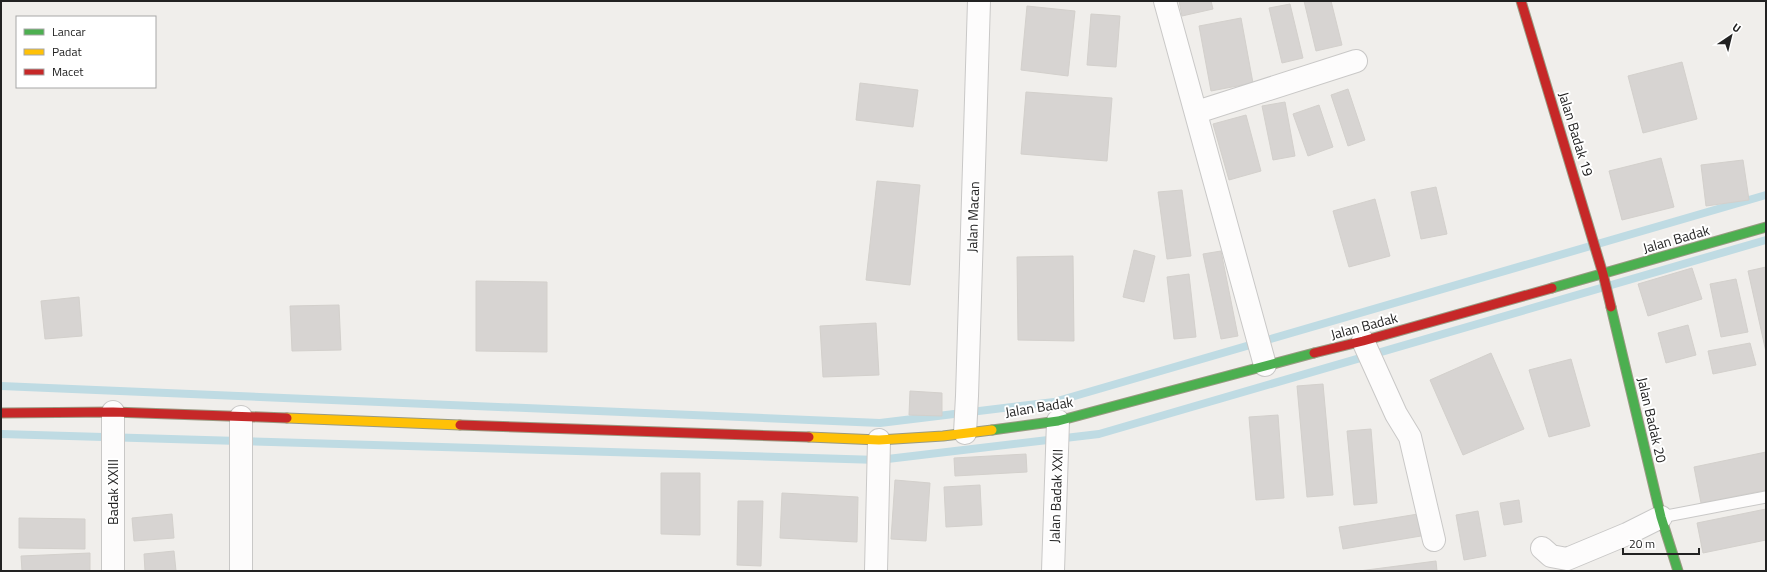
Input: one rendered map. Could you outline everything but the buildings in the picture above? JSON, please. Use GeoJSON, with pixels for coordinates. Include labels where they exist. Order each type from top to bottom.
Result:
{"type":"FeatureCollection","features":[{"type":"Feature","properties":{"kind":"street","name":"Jalan Macan"},"geometry":{"type":"LineString","coordinates":[[965,433],[968,388],[979,1]]}},
{"type":"Feature","properties":{"kind":"street"},"geometry":{"type":"LineString","coordinates":[[1166,1],[1265,365]]}},
{"type":"Feature","properties":{"kind":"street","name":"Jalan Badak 19"},"geometry":{"type":"LineString","coordinates":[[1522,1],[1603,274]]}},
{"type":"Feature","properties":{"kind":"street"},"geometry":{"type":"LineString","coordinates":[[1197,112],[1356,61]]}},
{"type":"Feature","properties":{"kind":"street","name":"Jalan Badak"},"geometry":{"type":"LineString","coordinates":[[1,413],[113,412],[879,440],[943,436],[1058,421],[1265,365],[1363,341],[1766,227]]}},
{"type":"Feature","properties":{"kind":"street","name":"Jalan Badak 20"},"geometry":{"type":"LineString","coordinates":[[1603,274],[1661,517],[1678,571]]}},
{"type":"Feature","properties":{"kind":"street"},"geometry":{"type":"LineString","coordinates":[[1363,341],[1396,414],[1410,437],[1434,540]]}},
{"type":"Feature","properties":{"kind":"street","name":"Badak XXIII"},"geometry":{"type":"LineString","coordinates":[[113,412],[113,571]]}},
{"type":"Feature","properties":{"kind":"street"},"geometry":{"type":"LineString","coordinates":[[241,417],[241,571]]}},
{"type":"Feature","properties":{"kind":"street","name":"Jalan Badak XXII"},"geometry":{"type":"LineString","coordinates":[[1053,571],[1058,421]]}},
{"type":"Feature","properties":{"kind":"street"},"geometry":{"type":"LineString","coordinates":[[876,571],[879,440]]}},
{"type":"Feature","properties":{"kind":"street"},"geometry":{"type":"LineString","coordinates":[[1542,548],[1551,556],[1567,559],[1627,534],[1661,517]]}},
{"type":"Feature","properties":{"kind":"lane"},"geometry":{"type":"LineString","coordinates":[[1661,517],[1766,497]]}},
{"type":"Feature","properties":{"kind":"waterway"},"geometry":{"type":"LineString","coordinates":[[1,386],[880,423],[1054,402],[1766,195]]}},
{"type":"Feature","properties":{"kind":"waterway"},"geometry":{"type":"LineString","coordinates":[[1,434],[879,460],[1099,434],[1766,240]]}},
{"type":"Feature","properties":{"kind":"traffic: fast"},"geometry":{"type":"LineString","coordinates":[[1552,288],[1766,227]]}},
{"type":"Feature","properties":{"kind":"traffic: fast"},"geometry":{"type":"LineString","coordinates":[[1611,307],[1661,517],[1678,571]]}},
{"type":"Feature","properties":{"kind":"traffic: fast"},"geometry":{"type":"LineString","coordinates":[[992,430],[1058,421],[1314,353]]}},
{"type":"Feature","properties":{"kind":"traffic: slow"},"geometry":{"type":"LineString","coordinates":[[287,418],[460,425]]}},
{"type":"Feature","properties":{"kind":"traffic: slow"},"geometry":{"type":"LineString","coordinates":[[809,437],[879,440],[943,436],[992,430]]}},
{"type":"Feature","properties":{"kind":"traffic: jam"},"geometry":{"type":"LineString","coordinates":[[1521,1],[1603,274],[1611,307]]}},
{"type":"Feature","properties":{"kind":"traffic: jam"},"geometry":{"type":"LineString","coordinates":[[1314,353],[1363,341],[1552,288]]}},
{"type":"Feature","properties":{"kind":"traffic: jam"},"geometry":{"type":"LineString","coordinates":[[1,413],[113,412],[287,418]]}},
{"type":"Feature","properties":{"kind":"traffic: jam"},"geometry":{"type":"LineString","coordinates":[[460,425],[809,437]]}}]}
